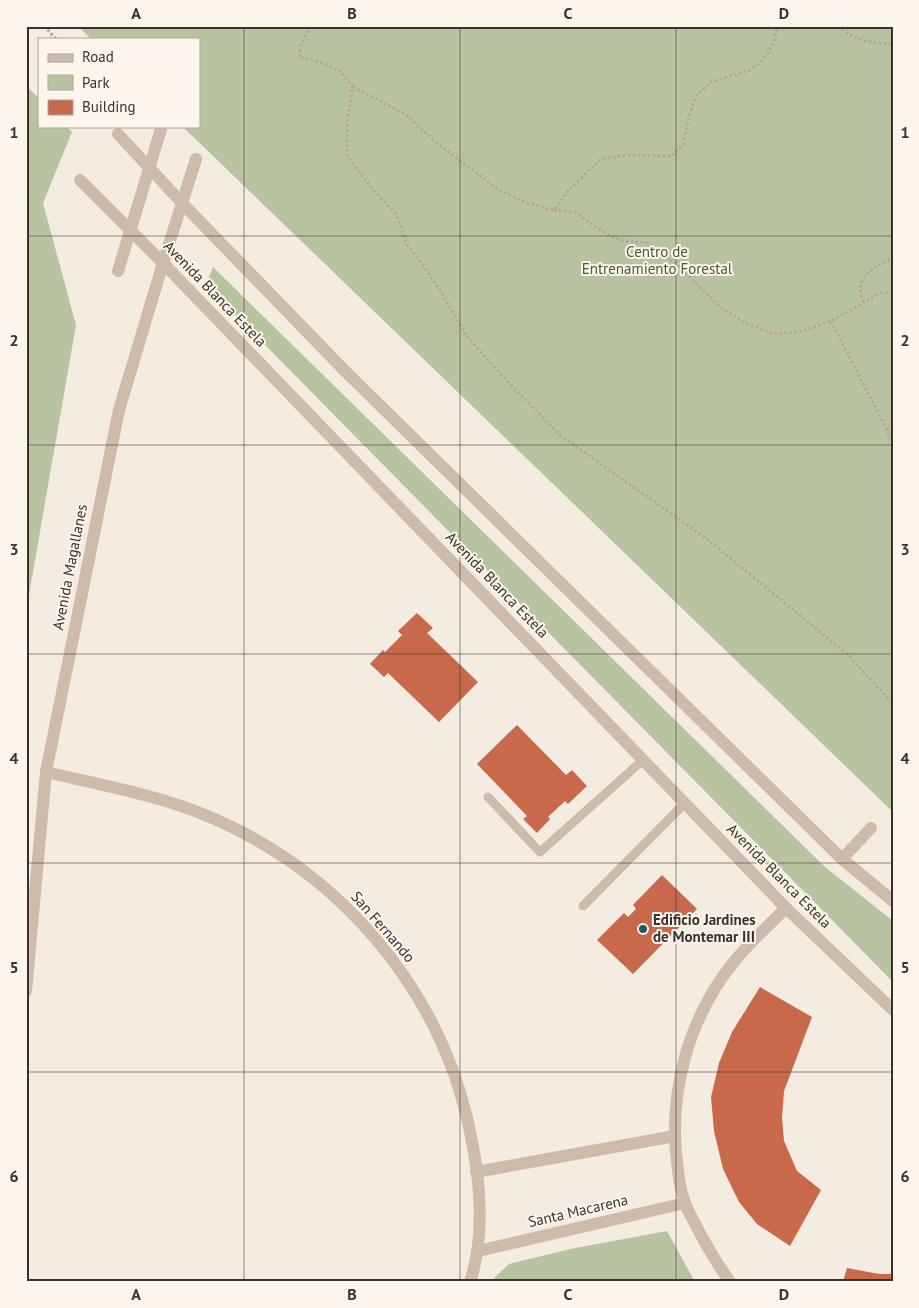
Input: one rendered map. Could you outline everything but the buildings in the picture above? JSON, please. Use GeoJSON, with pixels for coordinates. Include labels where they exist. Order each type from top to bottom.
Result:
{"type":"FeatureCollection","features":[{"type":"Feature","properties":{"kind":"street"},"geometry":{"type":"LineString","coordinates":[[118,270],[161,128]]}},
{"type":"Feature","properties":{"kind":"street"},"geometry":{"type":"LineString","coordinates":[[118,134],[344,370],[842,859],[893,901]]}},
{"type":"Feature","properties":{"kind":"street","name":"Avenida Magallanes"},"geometry":{"type":"LineString","coordinates":[[26,992],[46,772],[119,410],[196,159]]}},
{"type":"Feature","properties":{"kind":"street","name":"Avenida Blanca Estela"},"geometry":{"type":"LineString","coordinates":[[80,180],[163,263],[786,908],[893,1010]]}},
{"type":"Feature","properties":{"kind":"street","name":"San Fernando"},"geometry":{"type":"LineString","coordinates":[[46,772],[175,804],[243,832],[305,871],[360,920],[384,948],[424,1007],[443,1046],[463,1104],[471,1138],[479,1198],[478,1251],[470,1282]]}},
{"type":"Feature","properties":{"kind":"street"},"geometry":{"type":"LineString","coordinates":[[842,859],[871,828]]}},
{"type":"Feature","properties":{"kind":"street"},"geometry":{"type":"LineString","coordinates":[[730,1282],[700,1234],[685,1203],[677,1166],[675,1136],[678,1084],[692,1034],[717,985],[733,963],[786,908]]}},
{"type":"Feature","properties":{"kind":"street"},"geometry":{"type":"LineString","coordinates":[[476,1172],[675,1136]]}},
{"type":"Feature","properties":{"kind":"street","name":"Santa Macarena"},"geometry":{"type":"LineString","coordinates":[[478,1251],[685,1203]]}},
{"type":"Feature","properties":{"kind":"lane"},"geometry":{"type":"LineString","coordinates":[[488,797],[540,852],[643,760]]}},
{"type":"Feature","properties":{"kind":"lane"},"geometry":{"type":"LineString","coordinates":[[583,906],[685,803]]}},
{"type":"Feature","properties":{"kind":"path"},"geometry":{"type":"LineString","coordinates":[[44,26],[55,38]]}},
{"type":"Feature","properties":{"kind":"path"},"geometry":{"type":"LineString","coordinates":[[310,26],[301,45],[299,57],[320,62],[340,71],[353,87],[405,114],[438,143],[499,190],[527,203],[554,210],[574,212],[605,233],[623,241],[648,244],[678,265],[720,307],[745,323],[774,334],[800,332],[831,321],[881,293],[892,291],[893,284]]}},
{"type":"Feature","properties":{"kind":"path"},"geometry":{"type":"LineString","coordinates":[[554,210],[568,191],[600,159],[627,156],[672,156],[683,144],[689,116],[696,96],[711,82],[750,70],[760,63],[775,39],[777,26]]}},
{"type":"Feature","properties":{"kind":"path"},"geometry":{"type":"LineString","coordinates":[[838,26],[854,37],[865,41],[893,44]]}},
{"type":"Feature","properties":{"kind":"path"},"geometry":{"type":"LineString","coordinates":[[353,87],[347,124],[347,155],[374,191],[396,214],[407,244],[444,297],[466,335],[498,372],[560,435],[707,539],[848,655],[893,704]]}},
{"type":"Feature","properties":{"kind":"path"},"geometry":{"type":"LineString","coordinates":[[864,302],[861,295],[863,278],[870,270],[892,259]]}},
{"type":"Feature","properties":{"kind":"path"},"geometry":{"type":"LineString","coordinates":[[831,321],[888,430],[893,446]]}},
{"type":"Feature","properties":{"kind":"path"},"geometry":{"type":"LineString","coordinates":[[888,430],[893,423]]}},
{"type":"Feature","properties":{"kind":"green space","name":"Centro de Entrenamiento Forestal"},"geometry":{"type":"Polygon","coordinates":[[[78,26],[893,26],[893,812],[184,128],[200,128],[200,38],[90,38],[78,26]]]}},
{"type":"Feature","properties":{"kind":"green space"},"geometry":{"type":"Polygon","coordinates":[[[26,86],[38,97],[38,128],[68,128],[72,132],[43,203],[76,325],[26,612],[26,86]]]}},
{"type":"Feature","properties":{"kind":"green space"},"geometry":{"type":"Polygon","coordinates":[[[213,267],[825,867],[893,921],[893,982],[206,285],[213,267]]]}},
{"type":"Feature","properties":{"kind":"green space"},"geometry":{"type":"Polygon","coordinates":[[[667,1231],[695,1282],[492,1282],[509,1264],[570,1249],[667,1231]]]}},
{"type":"Feature","properties":{"kind":"place","name":"Edificio Jardines de Montemar III"},"geometry":{"type":"Point","coordinates":[643,929]}}]}
